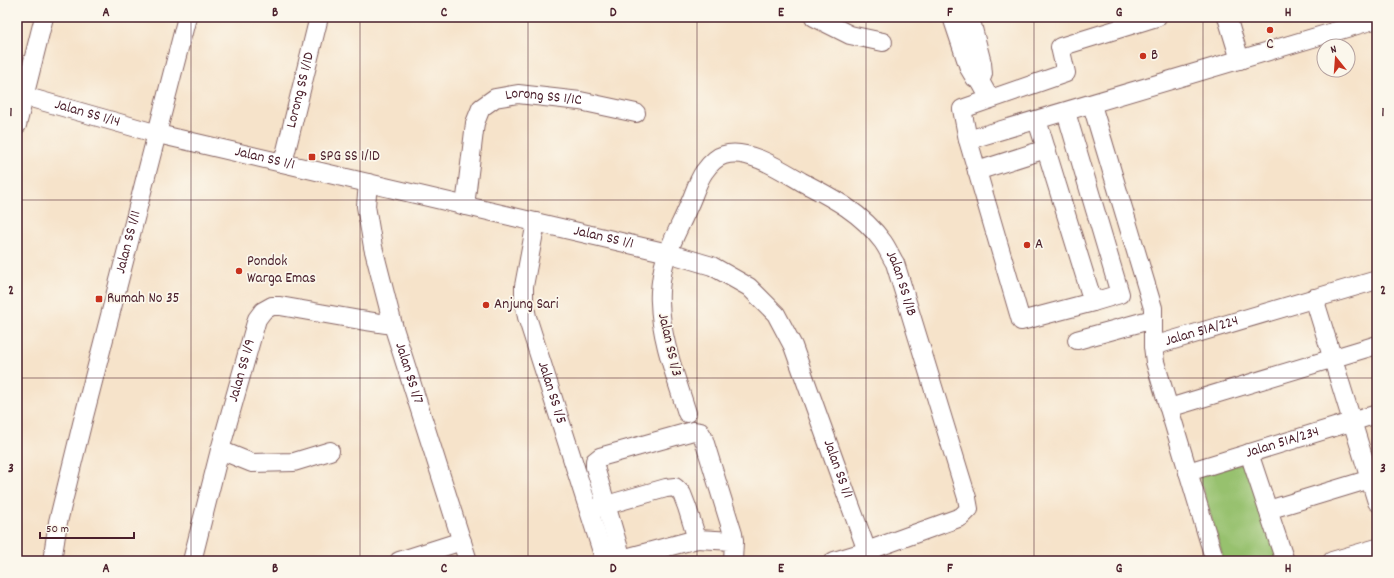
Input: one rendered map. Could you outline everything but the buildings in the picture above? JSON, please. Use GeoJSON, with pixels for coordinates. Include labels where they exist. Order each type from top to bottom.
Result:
{"type":"FeatureCollection","features":[{"type":"Feature","properties":{"kind":"street"},"geometry":{"type":"LineString","coordinates":[[17,125],[20,95],[44,17]]}},
{"type":"Feature","properties":{"kind":"street","name":"Jalan SS 1/11"},"geometry":{"type":"LineString","coordinates":[[47,560],[187,17]]}},
{"type":"Feature","properties":{"kind":"street","name":"Lorong SS 1/1D"},"geometry":{"type":"LineString","coordinates":[[283,163],[319,17]]}},
{"type":"Feature","properties":{"kind":"street"},"geometry":{"type":"LineString","coordinates":[[952,17],[969,68],[974,78],[980,81],[990,99]]}},
{"type":"Feature","properties":{"kind":"street"},"geometry":{"type":"LineString","coordinates":[[970,17],[984,74],[980,81]]}},
{"type":"Feature","properties":{"kind":"street"},"geometry":{"type":"LineString","coordinates":[[1066,112],[1120,294],[1021,321],[968,140],[962,109],[1066,73],[1060,48],[1157,17]]}},
{"type":"Feature","properties":{"kind":"street"},"geometry":{"type":"LineString","coordinates":[[1226,17],[1240,60]]}},
{"type":"Feature","properties":{"kind":"street"},"geometry":{"type":"LineString","coordinates":[[821,18],[850,35],[883,42]]}},
{"type":"Feature","properties":{"kind":"street"},"geometry":{"type":"LineString","coordinates":[[968,140],[1377,19]]}},
{"type":"Feature","properties":{"kind":"street","name":"Lorong SS 1/1C"},"geometry":{"type":"LineString","coordinates":[[465,206],[475,123],[481,108],[495,98],[518,94],[580,101],[636,113]]}},
{"type":"Feature","properties":{"kind":"street","name":"Jalan SS 1/14"},"geometry":{"type":"LineString","coordinates":[[20,95],[158,134]]}},
{"type":"Feature","properties":{"kind":"street"},"geometry":{"type":"LineString","coordinates":[[1092,104],[1153,308],[1153,346]]}},
{"type":"Feature","properties":{"kind":"street"},"geometry":{"type":"LineString","coordinates":[[1037,120],[1092,302]]}},
{"type":"Feature","properties":{"kind":"street","name":"Jalan SS 1/1"},"geometry":{"type":"LineString","coordinates":[[158,134],[668,253],[712,266],[749,287],[776,314],[793,346],[870,556]]}},
{"type":"Feature","properties":{"kind":"street"},"geometry":{"type":"LineString","coordinates":[[977,171],[1046,149]]}},
{"type":"Feature","properties":{"kind":"street","name":"Jalan SS 1/1B"},"geometry":{"type":"LineString","coordinates":[[668,253],[703,174],[712,162],[724,154],[737,153],[769,164],[833,198],[852,210],[869,225],[884,243],[895,263],[967,498],[969,509],[961,517],[870,556]]}},
{"type":"Feature","properties":{"kind":"street","name":"Jalan SS 1/7"},"geometry":{"type":"LineString","coordinates":[[368,183],[366,206],[373,247],[393,325],[468,561]]}},
{"type":"Feature","properties":{"kind":"street","name":"Jalan SS 1/5"},"geometry":{"type":"LineString","coordinates":[[536,222],[524,286],[524,302],[527,317],[598,507],[616,560]]}},
{"type":"Feature","properties":{"kind":"street","name":"Jalan SS 1/3"},"geometry":{"type":"LineString","coordinates":[[668,253],[663,269],[660,301],[661,323],[687,413]]}},
{"type":"Feature","properties":{"kind":"street","name":"Jalan 51A/224"},"geometry":{"type":"LineString","coordinates":[[1216,561],[1155,362],[1153,346],[1377,280]]}},
{"type":"Feature","properties":{"kind":"street"},"geometry":{"type":"LineString","coordinates":[[1314,298],[1352,422],[1374,478],[1377,502]]}},
{"type":"Feature","properties":{"kind":"street","name":"Jalan SS 1/9"},"geometry":{"type":"LineString","coordinates":[[192,561],[220,450],[257,319],[263,311],[272,306],[291,307],[393,325]]}},
{"type":"Feature","properties":{"kind":"street"},"geometry":{"type":"LineString","coordinates":[[1078,340],[1153,319]]}},
{"type":"Feature","properties":{"kind":"street"},"geometry":{"type":"LineString","coordinates":[[1169,408],[1377,345]]}},
{"type":"Feature","properties":{"kind":"street","name":"Jalan 51A/234"},"geometry":{"type":"LineString","coordinates":[[1188,472],[1377,414]]}},
{"type":"Feature","properties":{"kind":"street"},"geometry":{"type":"LineString","coordinates":[[696,539],[682,494],[675,487],[666,488],[598,507],[595,461],[600,457],[693,431],[700,432],[706,445],[733,534],[733,561]]}},
{"type":"Feature","properties":{"kind":"street"},"geometry":{"type":"LineString","coordinates":[[220,450],[252,463],[294,462],[330,451]]}},
{"type":"Feature","properties":{"kind":"street"},"geometry":{"type":"LineString","coordinates":[[1249,453],[1285,561]]}},
{"type":"Feature","properties":{"kind":"street"},"geometry":{"type":"LineString","coordinates":[[1268,510],[1374,478]]}},
{"type":"Feature","properties":{"kind":"street"},"geometry":{"type":"LineString","coordinates":[[616,560],[696,539],[734,541]]}},
{"type":"Feature","properties":{"kind":"street"},"geometry":{"type":"LineString","coordinates":[[399,561],[462,541]]}},
{"type":"Feature","properties":{"kind":"street"},"geometry":{"type":"LineString","coordinates":[[1332,561],[1377,548]]}},
{"type":"Feature","properties":{"kind":"street"},"geometry":{"type":"LineString","coordinates":[[834,561],[870,556]]}},
{"type":"Feature","properties":{"kind":"green space"},"geometry":{"type":"Polygon","coordinates":[[[1249,461],[1279,561],[1224,561],[1199,476],[1249,461]]]}},
{"type":"Feature","properties":{"kind":"place","name":"C"},"geometry":{"type":"Point","coordinates":[1270,30]}},
{"type":"Feature","properties":{"kind":"place","name":"B"},"geometry":{"type":"Point","coordinates":[1143,56]}},
{"type":"Feature","properties":{"kind":"place","name":"SPG SS 1/1D"},"geometry":{"type":"Point","coordinates":[312,157]}},
{"type":"Feature","properties":{"kind":"place","name":"A"},"geometry":{"type":"Point","coordinates":[1027,245]}},
{"type":"Feature","properties":{"kind":"place","name":"Pondok Warga Emas"},"geometry":{"type":"Point","coordinates":[239,271]}},
{"type":"Feature","properties":{"kind":"place","name":"Rumah No 35"},"geometry":{"type":"Point","coordinates":[99,299]}},
{"type":"Feature","properties":{"kind":"place","name":"Anjung Sari"},"geometry":{"type":"Point","coordinates":[486,305]}}]}
